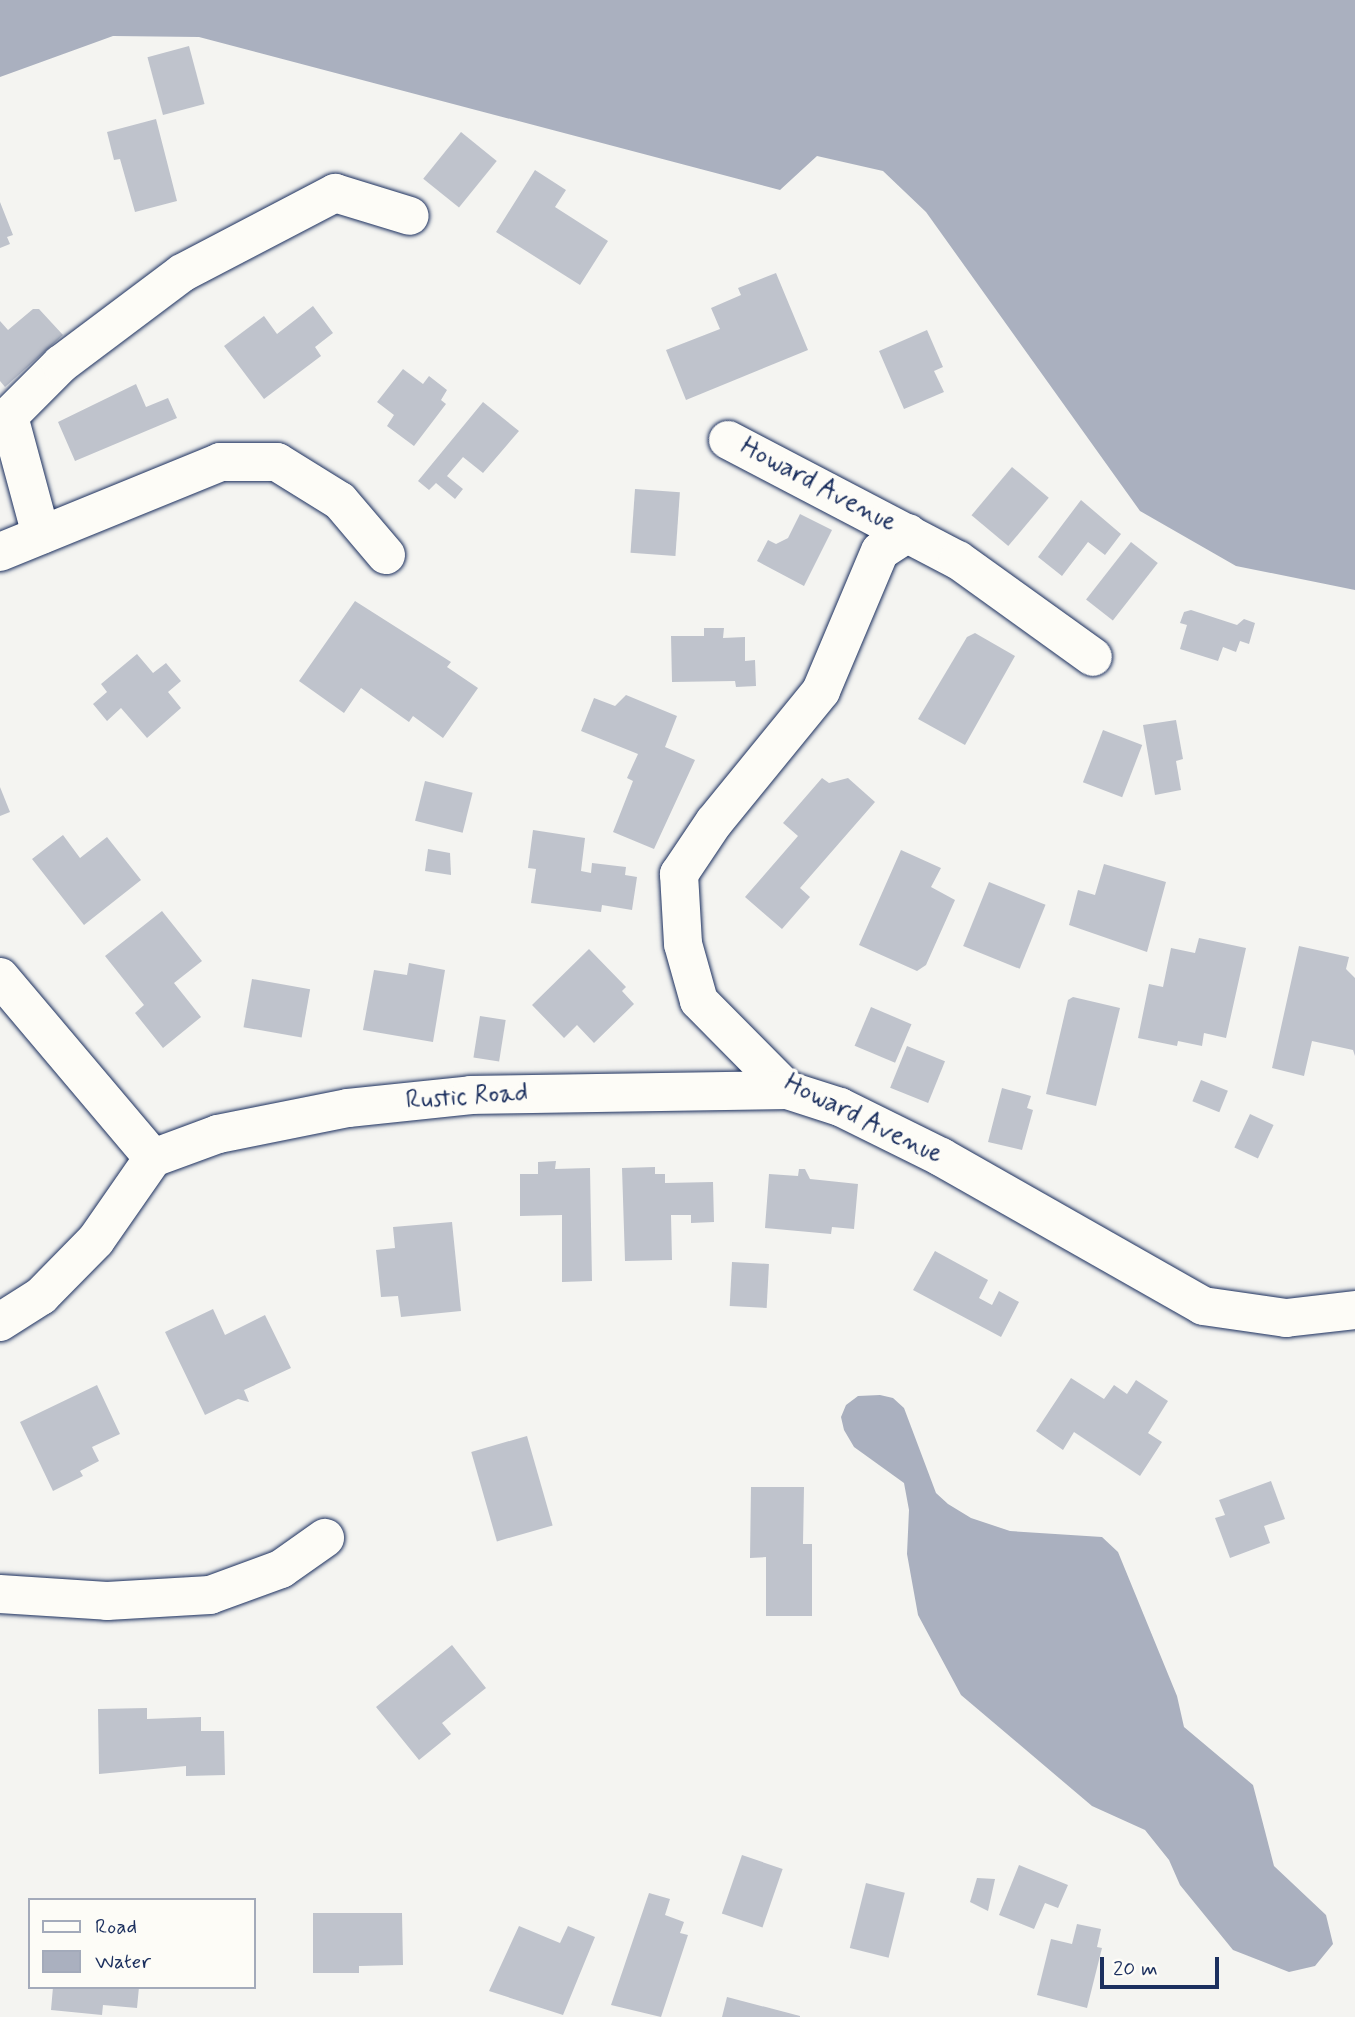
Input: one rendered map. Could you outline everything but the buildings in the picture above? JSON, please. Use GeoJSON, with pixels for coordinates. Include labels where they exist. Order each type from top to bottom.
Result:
{"type":"FeatureCollection","features":[{"type":"Feature","properties":{"kind":"street"},"geometry":{"type":"LineString","coordinates":[[41,535],[9,416],[61,363],[182,273],[335,193],[410,216]]}},
{"type":"Feature","properties":{"kind":"street","name":"Howard Avenue"},"geometry":{"type":"LineString","coordinates":[[728,439],[958,559],[1093,657]]}},
{"type":"Feature","properties":{"kind":"street"},"geometry":{"type":"LineString","coordinates":[[0,552],[220,462],[278,462],[340,501],[386,555]]}},
{"type":"Feature","properties":{"kind":"street","name":"Howard Avenue"},"geometry":{"type":"LineString","coordinates":[[908,533],[880,551],[821,691],[714,822],[679,874],[683,944],[699,1001],[787,1090],[840,1107],[941,1157],[1203,1306],[1286,1318],[1355,1310]]}},
{"type":"Feature","properties":{"kind":"street"},"geometry":{"type":"LineString","coordinates":[[0,977],[153,1158],[96,1240],[41,1296],[0,1322]]}},
{"type":"Feature","properties":{"kind":"street","name":"Rustic Road"},"geometry":{"type":"LineString","coordinates":[[153,1158],[219,1134],[348,1108],[444,1097],[787,1090]]}},
{"type":"Feature","properties":{"kind":"street"},"geometry":{"type":"LineString","coordinates":[[0,1594],[107,1601],[210,1595],[281,1569],[325,1538]]}},
{"type":"Feature","properties":{"kind":"water"},"geometry":{"type":"Polygon","coordinates":[[[0,0],[1355,0],[1355,590],[1236,566],[1140,511],[926,212],[883,171],[817,156],[780,190],[199,37],[113,36],[0,77],[0,0]]]}},
{"type":"Feature","properties":{"kind":"water"},"geometry":{"type":"Polygon","coordinates":[[[880,1395],[893,1398],[904,1408],[936,1493],[948,1504],[971,1518],[1010,1531],[1102,1537],[1118,1552],[1177,1696],[1184,1727],[1253,1785],[1274,1866],[1326,1915],[1333,1944],[1315,1966],[1289,1972],[1233,1950],[1180,1885],[1169,1860],[1145,1830],[1092,1806],[961,1695],[918,1615],[907,1554],[909,1510],[904,1483],[854,1447],[844,1430],[841,1417],[846,1405],[858,1396],[880,1395]]]}}]}
